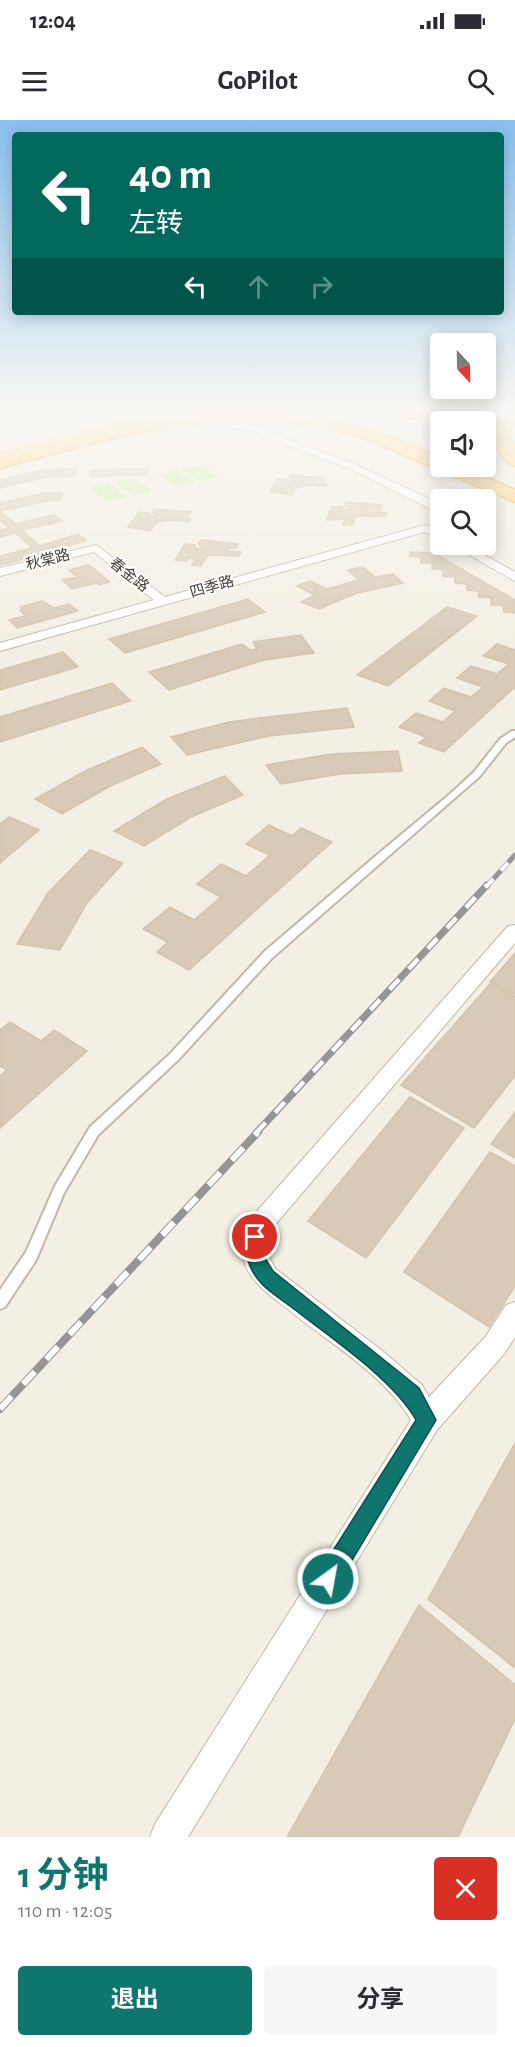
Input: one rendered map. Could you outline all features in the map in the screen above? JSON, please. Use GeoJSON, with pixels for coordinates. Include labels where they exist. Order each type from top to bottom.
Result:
{"type":"FeatureCollection","features":[{"type":"Feature","properties":{"kind":"street"},"geometry":{"type":"LineString","coordinates":[[407,492],[430,503]]}},
{"type":"Feature","properties":{"kind":"street","name":"四季路"},"geometry":{"type":"LineString","coordinates":[[0,647],[424,528],[430,531]]}},
{"type":"Feature","properties":{"kind":"street","name":"春金路"},"geometry":{"type":"LineString","coordinates":[[96,548],[163,601]]}},
{"type":"Feature","properties":{"kind":"street","name":"秋棠路"},"geometry":{"type":"LineString","coordinates":[[0,572],[96,548]]}},
{"type":"Feature","properties":{"kind":"street"},"geometry":{"type":"LineString","coordinates":[[474,555],[515,577]]}},
{"type":"Feature","properties":{"kind":"street"},"geometry":{"type":"LineString","coordinates":[[427,1420],[412,1395],[398,1382],[267,1277],[255,1257],[255,1237],[266,1218],[515,931]]}},
{"type":"Feature","properties":{"kind":"street"},"geometry":{"type":"LineString","coordinates":[[168,1837],[427,1420],[495,1345],[515,1314]]}},
{"type":"Feature","properties":{"kind":"lane"},"geometry":{"type":"LineString","coordinates":[[0,1302],[31,1256],[59,1190],[94,1131],[174,1057],[268,956],[453,796],[477,774],[503,741],[515,733]]}},
{"type":"Feature","properties":{"kind":"green space"},"geometry":{"type":"Polygon","coordinates":[[[95,492],[121,492],[128,497],[107,501],[95,492]]]}},
{"type":"Feature","properties":{"kind":"green space"},"geometry":{"type":"Polygon","coordinates":[[[127,492],[148,492],[133,496],[127,492]]]}},
{"type":"Feature","properties":{"kind":"building"},"geometry":{"type":"Polygon","coordinates":[[[271,492],[294,492],[292,495],[271,492]]]}},
{"type":"Feature","properties":{"kind":"building"},"geometry":{"type":"Polygon","coordinates":[[[44,493],[63,493],[61,500],[0,511],[0,503],[44,493]]]}},
{"type":"Feature","properties":{"kind":"building"},"geometry":{"type":"Polygon","coordinates":[[[346,502],[382,505],[380,510],[373,509],[372,512],[387,513],[385,516],[356,516],[352,525],[343,525],[345,519],[326,520],[332,506],[342,507],[344,510],[351,509],[345,506],[346,502]]]}},
{"type":"Feature","properties":{"kind":"building"},"geometry":{"type":"Polygon","coordinates":[[[155,509],[191,512],[187,518],[191,518],[189,522],[170,520],[156,523],[150,531],[128,527],[139,512],[149,513],[150,516],[158,515],[152,512],[155,509]]]}},
{"type":"Feature","properties":{"kind":"building"},"geometry":{"type":"Polygon","coordinates":[[[0,511],[15,524],[54,515],[62,521],[22,530],[40,546],[78,534],[86,540],[48,553],[0,565],[0,556],[32,548],[16,533],[0,537],[0,530],[9,528],[0,520],[0,511]]]}},
{"type":"Feature","properties":{"kind":"building"},"geometry":{"type":"Polygon","coordinates":[[[201,540],[238,544],[236,548],[228,548],[226,551],[241,552],[239,556],[208,555],[201,566],[192,565],[196,559],[175,560],[185,544],[195,545],[196,549],[205,548],[198,544],[201,540]]]}},
{"type":"Feature","properties":{"kind":"building"},"geometry":{"type":"Polygon","coordinates":[[[410,552],[437,555],[515,600],[515,613],[504,612],[503,605],[491,605],[491,598],[479,597],[478,591],[467,590],[466,584],[455,583],[455,577],[443,576],[443,570],[432,569],[432,563],[421,563],[421,557],[410,556],[410,552]]]}},
{"type":"Feature","properties":{"kind":"building"},"geometry":{"type":"Polygon","coordinates":[[[89,565],[110,582],[72,589],[62,580],[77,577],[69,570],[89,565]]]}},
{"type":"Feature","properties":{"kind":"building"},"geometry":{"type":"Polygon","coordinates":[[[363,567],[375,577],[393,574],[403,583],[357,593],[319,609],[301,602],[315,595],[297,586],[310,581],[327,589],[359,580],[348,570],[363,567]]]}},
{"type":"Feature","properties":{"kind":"building"},"geometry":{"type":"Polygon","coordinates":[[[248,599],[265,612],[125,653],[109,639],[248,599]]]}},
{"type":"Feature","properties":{"kind":"building"},"geometry":{"type":"Polygon","coordinates":[[[42,601],[54,608],[69,604],[78,611],[17,628],[9,620],[25,616],[20,607],[42,601]]]}},
{"type":"Feature","properties":{"kind":"building"},"geometry":{"type":"Polygon","coordinates":[[[447,607],[477,616],[388,686],[357,675],[447,607]]]}},
{"type":"Feature","properties":{"kind":"building"},"geometry":{"type":"Polygon","coordinates":[[[301,635],[314,653],[264,660],[169,690],[149,672],[242,644],[250,650],[257,649],[253,642],[301,635]]]}},
{"type":"Feature","properties":{"kind":"building"},"geometry":{"type":"Polygon","coordinates":[[[497,644],[515,650],[515,687],[444,752],[419,743],[426,737],[399,727],[416,713],[443,722],[455,711],[429,701],[444,688],[471,697],[483,687],[457,678],[471,666],[497,674],[509,664],[483,656],[497,644]]]}},
{"type":"Feature","properties":{"kind":"building"},"geometry":{"type":"Polygon","coordinates":[[[63,652],[78,667],[0,690],[0,670],[63,652]]]}},
{"type":"Feature","properties":{"kind":"building"},"geometry":{"type":"Polygon","coordinates":[[[112,683],[131,701],[0,742],[0,717],[112,683]]]}},
{"type":"Feature","properties":{"kind":"building"},"geometry":{"type":"Polygon","coordinates":[[[347,708],[354,727],[269,736],[259,718],[347,708]]]}},
{"type":"Feature","properties":{"kind":"building"},"geometry":{"type":"Polygon","coordinates":[[[259,718],[269,736],[187,755],[171,737],[229,722],[259,718]]]}},
{"type":"Feature","properties":{"kind":"building"},"geometry":{"type":"Polygon","coordinates":[[[142,747],[161,764],[110,786],[62,814],[35,799],[87,770],[142,747]]]}},
{"type":"Feature","properties":{"kind":"building"},"geometry":{"type":"Polygon","coordinates":[[[398,751],[402,771],[340,774],[281,784],[266,765],[332,754],[398,751]]]}},
{"type":"Feature","properties":{"kind":"building"},"geometry":{"type":"Polygon","coordinates":[[[225,776],[243,795],[191,817],[144,846],[114,831],[167,799],[225,776]]]}},
{"type":"Feature","properties":{"kind":"building"},"geometry":{"type":"Polygon","coordinates":[[[9,817],[39,830],[0,863],[0,824],[9,817]]]}},
{"type":"Feature","properties":{"kind":"building"},"geometry":{"type":"Polygon","coordinates":[[[269,825],[292,836],[301,828],[332,842],[189,970],[157,952],[168,942],[143,929],[170,907],[194,920],[221,897],[197,884],[221,864],[246,876],[270,855],[246,844],[269,825]]]}},
{"type":"Feature","properties":{"kind":"building"},"geometry":{"type":"Polygon","coordinates":[[[90,850],[123,863],[87,903],[60,950],[17,944],[48,893],[90,850]]]}},
{"type":"Feature","properties":{"kind":"building"},"geometry":{"type":"Polygon","coordinates":[[[515,953],[515,994],[490,982],[515,953]]]}},
{"type":"Feature","properties":{"kind":"building"},"geometry":{"type":"Polygon","coordinates":[[[490,984],[515,996],[515,1076],[474,1128],[401,1085],[490,984]]]}},
{"type":"Feature","properties":{"kind":"building"},"geometry":{"type":"Polygon","coordinates":[[[10,1022],[41,1041],[54,1030],[87,1051],[0,1128],[0,1076],[7,1070],[0,1066],[0,1030],[10,1022]]]}},
{"type":"Feature","properties":{"kind":"building"},"geometry":{"type":"Polygon","coordinates":[[[410,1097],[464,1128],[366,1258],[308,1221],[410,1097]]]}},
{"type":"Feature","properties":{"kind":"building"},"geometry":{"type":"Polygon","coordinates":[[[515,1112],[515,1158],[491,1144],[515,1112]]]}},
{"type":"Feature","properties":{"kind":"building"},"geometry":{"type":"Polygon","coordinates":[[[490,1152],[515,1166],[515,1286],[489,1327],[404,1272],[490,1152]]]}},
{"type":"Feature","properties":{"kind":"building"},"geometry":{"type":"Polygon","coordinates":[[[515,1443],[515,1668],[428,1599],[515,1443]]]}},
{"type":"Feature","properties":{"kind":"building"},"geometry":{"type":"Polygon","coordinates":[[[419,1605],[515,1685],[515,1719],[458,1837],[287,1837],[419,1605]]]}},
{"type":"Feature","properties":{"kind":"railway"},"geometry":{"type":"LineString","coordinates":[[486,887],[515,855]]}},
{"type":"Feature","properties":{"kind":"railway"},"geometry":{"type":"LineString","coordinates":[[256,1133],[487,885]]}},
{"type":"Feature","properties":{"kind":"railway"},"geometry":{"type":"LineString","coordinates":[[0,1409],[258,1132]]}},
{"type":"Feature","properties":{"kind":"route"},"geometry":{"type":"LineString","coordinates":[[255,1237],[255,1257],[267,1277],[376,1362],[412,1395],[427,1420],[328,1579]]}}]}
